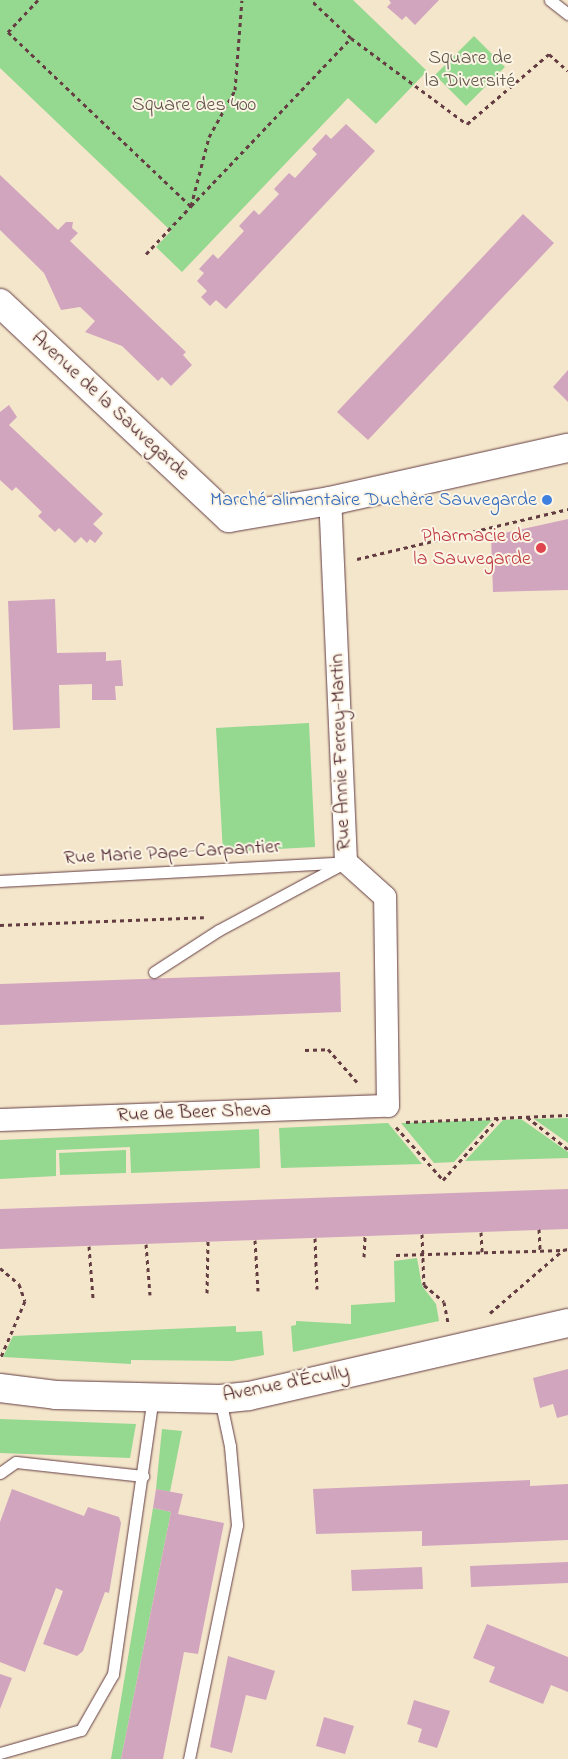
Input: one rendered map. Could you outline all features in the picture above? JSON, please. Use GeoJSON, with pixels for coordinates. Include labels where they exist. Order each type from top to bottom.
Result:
{"type":"FeatureCollection","features":[{"type":"Feature","properties":{"kind":"street","name":"Avenue de la Sauvegarde"},"geometry":{"type":"LineString","coordinates":[[0,303],[229,518],[330,501],[568,448]]}},
{"type":"Feature","properties":{"kind":"street","name":"Rue Annie Ferrey-Martin"},"geometry":{"type":"LineString","coordinates":[[330,501],[346,862],[385,897],[390,1114]]}},
{"type":"Feature","properties":{"kind":"street","name":"Rue de Beer Sheva"},"geometry":{"type":"LineString","coordinates":[[0,1120],[390,1114]]}},
{"type":"Feature","properties":{"kind":"street","name":"Avenue d'Écully"},"geometry":{"type":"LineString","coordinates":[[0,1388],[56,1395],[220,1399],[249,1396],[568,1323]]}},
{"type":"Feature","properties":{"kind":"lane"},"geometry":{"type":"LineString","coordinates":[[550,0],[568,14]]}},
{"type":"Feature","properties":{"kind":"lane"},"geometry":{"type":"LineString","coordinates":[[154,972],[219,930],[346,862]]}},
{"type":"Feature","properties":{"kind":"lane","name":"Rue Marie Pape-Carpantier"},"geometry":{"type":"LineString","coordinates":[[0,882],[346,862]]}},
{"type":"Feature","properties":{"kind":"lane"},"geometry":{"type":"LineString","coordinates":[[0,1753],[81,1730],[113,1674],[154,1397]]}},
{"type":"Feature","properties":{"kind":"lane"},"geometry":{"type":"LineString","coordinates":[[189,1759],[237,1524],[230,1446],[220,1399]]}},
{"type":"Feature","properties":{"kind":"lane"},"geometry":{"type":"LineString","coordinates":[[0,1473],[16,1462],[143,1476]]}},
{"type":"Feature","properties":{"kind":"path"},"geometry":{"type":"LineString","coordinates":[[38,0],[8,32],[191,206]]}},
{"type":"Feature","properties":{"kind":"path"},"geometry":{"type":"LineString","coordinates":[[191,206],[209,137],[235,90],[242,0]]}},
{"type":"Feature","properties":{"kind":"path"},"geometry":{"type":"LineString","coordinates":[[311,0],[351,38],[467,124],[549,54],[568,71]]}},
{"type":"Feature","properties":{"kind":"path"},"geometry":{"type":"LineString","coordinates":[[146,254],[351,38]]}},
{"type":"Feature","properties":{"kind":"path"},"geometry":{"type":"LineString","coordinates":[[353,560],[568,509]]}},
{"type":"Feature","properties":{"kind":"path"},"geometry":{"type":"LineString","coordinates":[[0,925],[204,917],[219,930]]}},
{"type":"Feature","properties":{"kind":"path"},"geometry":{"type":"LineString","coordinates":[[390,1114],[527,1117],[568,1115]]}},
{"type":"Feature","properties":{"kind":"path"},"geometry":{"type":"LineString","coordinates":[[527,1117],[568,1149]]}},
{"type":"Feature","properties":{"kind":"path"},"geometry":{"type":"LineString","coordinates":[[539,1229],[540,1250]]}},
{"type":"Feature","properties":{"kind":"path"},"geometry":{"type":"LineString","coordinates":[[481,1232],[482,1252]]}},
{"type":"Feature","properties":{"kind":"path"},"geometry":{"type":"LineString","coordinates":[[422,1234],[424,1285],[444,1302],[448,1322]]}},
{"type":"Feature","properties":{"kind":"path"},"geometry":{"type":"LineString","coordinates":[[364,1257],[365,1236]]}},
{"type":"Feature","properties":{"kind":"path"},"geometry":{"type":"LineString","coordinates":[[316,1238],[317,1289]]}},
{"type":"Feature","properties":{"kind":"path"},"geometry":{"type":"LineString","coordinates":[[256,1240],[258,1291]]}},
{"type":"Feature","properties":{"kind":"path"},"geometry":{"type":"LineString","coordinates":[[207,1293],[208,1242]]}},
{"type":"Feature","properties":{"kind":"path"},"geometry":{"type":"LineString","coordinates":[[146,1244],[150,1296]]}},
{"type":"Feature","properties":{"kind":"path"},"geometry":{"type":"LineString","coordinates":[[89,1246],[93,1298]]}},
{"type":"Feature","properties":{"kind":"path"},"geometry":{"type":"LineString","coordinates":[[396,1255],[568,1249]]}},
{"type":"Feature","properties":{"kind":"path"},"geometry":{"type":"LineString","coordinates":[[490,1313],[563,1250]]}},
{"type":"Feature","properties":{"kind":"path"},"geometry":{"type":"LineString","coordinates":[[0,1268],[19,1284],[26,1301],[0,1359]]}},
{"type":"Feature","properties":{"kind":"green space","name":"Square des 400"},"geometry":{"type":"Polygon","coordinates":[[[0,0],[353,0],[427,71],[376,124],[348,98],[182,272],[156,247],[171,231],[0,68],[0,0]]]}},
{"type":"Feature","properties":{"kind":"green space","name":"Square de la Diversité"},"geometry":{"type":"Polygon","coordinates":[[[474,36],[505,67],[466,106],[435,75],[474,36]]]}},
{"type":"Feature","properties":{"kind":"green space"},"geometry":{"type":"Polygon","coordinates":[[[309,723],[315,847],[223,852],[216,728],[309,723]]]}},
{"type":"Feature","properties":{"kind":"green space"},"geometry":{"type":"Polygon","coordinates":[[[568,1118],[568,1143],[534,1119],[568,1118]]]}},
{"type":"Feature","properties":{"kind":"green space"},"geometry":{"type":"Polygon","coordinates":[[[521,1119],[568,1152],[568,1158],[465,1161],[503,1120],[521,1119]]]}},
{"type":"Feature","properties":{"kind":"green space"},"geometry":{"type":"Polygon","coordinates":[[[492,1120],[454,1162],[434,1163],[401,1123],[492,1120]]]}},
{"type":"Feature","properties":{"kind":"green space"},"geometry":{"type":"Polygon","coordinates":[[[388,1123],[422,1164],[281,1168],[279,1128],[388,1123]]]}},
{"type":"Feature","properties":{"kind":"green space"},"geometry":{"type":"Polygon","coordinates":[[[259,1129],[260,1168],[131,1173],[130,1147],[56,1150],[56,1176],[0,1179],[0,1140],[259,1129]]]}},
{"type":"Feature","properties":{"kind":"green space"},"geometry":{"type":"Polygon","coordinates":[[[126,1150],[126,1173],[60,1175],[59,1153],[126,1150]]]}},
{"type":"Feature","properties":{"kind":"green space"},"geometry":{"type":"Polygon","coordinates":[[[417,1258],[422,1286],[436,1304],[439,1321],[293,1352],[291,1326],[296,1325],[296,1321],[351,1324],[351,1305],[395,1302],[394,1261],[417,1258]]]}},
{"type":"Feature","properties":{"kind":"green space"},"geometry":{"type":"Polygon","coordinates":[[[236,1326],[236,1332],[262,1331],[264,1355],[232,1361],[131,1360],[131,1364],[3,1357],[13,1336],[236,1326]]]}},
{"type":"Feature","properties":{"kind":"green space"},"geometry":{"type":"Polygon","coordinates":[[[0,1419],[136,1424],[130,1458],[0,1453],[0,1419]]]}},
{"type":"Feature","properties":{"kind":"green space"},"geometry":{"type":"Polygon","coordinates":[[[162,1429],[182,1431],[170,1492],[156,1489],[162,1429]]]}},
{"type":"Feature","properties":{"kind":"green space"},"geometry":{"type":"Polygon","coordinates":[[[153,1508],[171,1512],[121,1759],[111,1759],[153,1508]]]}},
{"type":"Feature","properties":{"kind":"building"},"geometry":{"type":"Polygon","coordinates":[[[389,0],[439,0],[415,25],[406,16],[402,20],[387,7],[391,3],[389,0]]]}},
{"type":"Feature","properties":{"kind":"building"},"geometry":{"type":"Polygon","coordinates":[[[346,124],[375,151],[226,309],[216,300],[210,306],[201,297],[207,291],[197,281],[204,273],[199,269],[213,254],[218,259],[244,231],[239,226],[254,210],[259,215],[279,194],[274,189],[289,173],[295,178],[317,154],[312,149],[326,134],[331,139],[346,124]]]}},
{"type":"Feature","properties":{"kind":"building"},"geometry":{"type":"Polygon","coordinates":[[[0,175],[58,230],[66,222],[73,222],[72,228],[78,233],[70,241],[186,352],[183,355],[192,365],[171,386],[162,377],[158,381],[122,346],[85,332],[95,321],[80,307],[61,310],[44,273],[0,230],[0,175]]]}},
{"type":"Feature","properties":{"kind":"building"},"geometry":{"type":"Polygon","coordinates":[[[523,214],[554,243],[368,440],[337,412],[523,214]]]}},
{"type":"Feature","properties":{"kind":"building"},"geometry":{"type":"Polygon","coordinates":[[[568,370],[568,402],[553,387],[568,370]]]}},
{"type":"Feature","properties":{"kind":"building"},"geometry":{"type":"Polygon","coordinates":[[[9,405],[17,417],[9,425],[103,514],[93,524],[103,533],[95,543],[90,539],[87,543],[81,537],[75,543],[59,528],[55,532],[38,516],[42,512],[16,487],[12,491],[0,480],[0,412],[9,405]]]}},
{"type":"Feature","properties":{"kind":"building"},"geometry":{"type":"Polygon","coordinates":[[[568,519],[568,590],[493,592],[491,536],[568,519]]]}},
{"type":"Feature","properties":{"kind":"building"},"geometry":{"type":"Polygon","coordinates":[[[55,599],[57,653],[106,652],[106,661],[121,660],[123,686],[115,686],[116,700],[92,700],[92,684],[59,685],[60,728],[13,730],[8,601],[55,599]]]}},
{"type":"Feature","properties":{"kind":"building"},"geometry":{"type":"Polygon","coordinates":[[[340,972],[341,1012],[0,1025],[0,984],[340,972]]]}},
{"type":"Feature","properties":{"kind":"building"},"geometry":{"type":"Polygon","coordinates":[[[568,1189],[568,1229],[0,1249],[0,1209],[568,1189]]]}},
{"type":"Feature","properties":{"kind":"building"},"geometry":{"type":"Polygon","coordinates":[[[568,1369],[568,1415],[557,1418],[553,1404],[540,1408],[533,1378],[568,1369]]]}},
{"type":"Feature","properties":{"kind":"building"},"geometry":{"type":"Polygon","coordinates":[[[530,1480],[530,1486],[568,1484],[568,1540],[422,1546],[422,1531],[316,1534],[313,1489],[530,1480]]]}},
{"type":"Feature","properties":{"kind":"building"},"geometry":{"type":"Polygon","coordinates":[[[12,1489],[84,1516],[88,1507],[119,1517],[121,1523],[109,1593],[105,1592],[83,1651],[77,1656],[43,1644],[63,1591],[56,1588],[25,1672],[0,1662],[0,1522],[12,1489]]]}},
{"type":"Feature","properties":{"kind":"building"},"geometry":{"type":"Polygon","coordinates":[[[156,1489],[183,1494],[178,1514],[224,1523],[198,1654],[184,1652],[163,1759],[121,1759],[171,1512],[153,1508],[156,1489]]]}},
{"type":"Feature","properties":{"kind":"building"},"geometry":{"type":"Polygon","coordinates":[[[568,1562],[568,1583],[471,1587],[470,1566],[568,1562]]]}},
{"type":"Feature","properties":{"kind":"building"},"geometry":{"type":"Polygon","coordinates":[[[422,1567],[423,1589],[352,1591],[351,1570],[422,1567]]]}},
{"type":"Feature","properties":{"kind":"building"},"geometry":{"type":"Polygon","coordinates":[[[487,1624],[568,1657],[568,1692],[551,1685],[543,1704],[489,1682],[495,1667],[473,1658],[487,1624]]]}},
{"type":"Feature","properties":{"kind":"building"},"geometry":{"type":"Polygon","coordinates":[[[228,1656],[275,1671],[266,1700],[246,1695],[232,1753],[210,1747],[228,1656]]]}},
{"type":"Feature","properties":{"kind":"building"},"geometry":{"type":"Polygon","coordinates":[[[0,1674],[12,1678],[0,1709],[0,1674]]]}},
{"type":"Feature","properties":{"kind":"building"},"geometry":{"type":"Polygon","coordinates":[[[414,1700],[450,1711],[437,1748],[418,1742],[422,1729],[407,1724],[414,1700]]]}},
{"type":"Feature","properties":{"kind":"building"},"geometry":{"type":"Polygon","coordinates":[[[324,1717],[354,1726],[345,1754],[316,1746],[324,1717]]]}},
{"type":"Feature","properties":{"kind":"place","name":"Marché alimentaire Duchère Sauvegarde"},"geometry":{"type":"Point","coordinates":[547,500]}},
{"type":"Feature","properties":{"kind":"place","name":"Pharmacie de la Sauvegarde"},"geometry":{"type":"Point","coordinates":[541,548]}}]}
